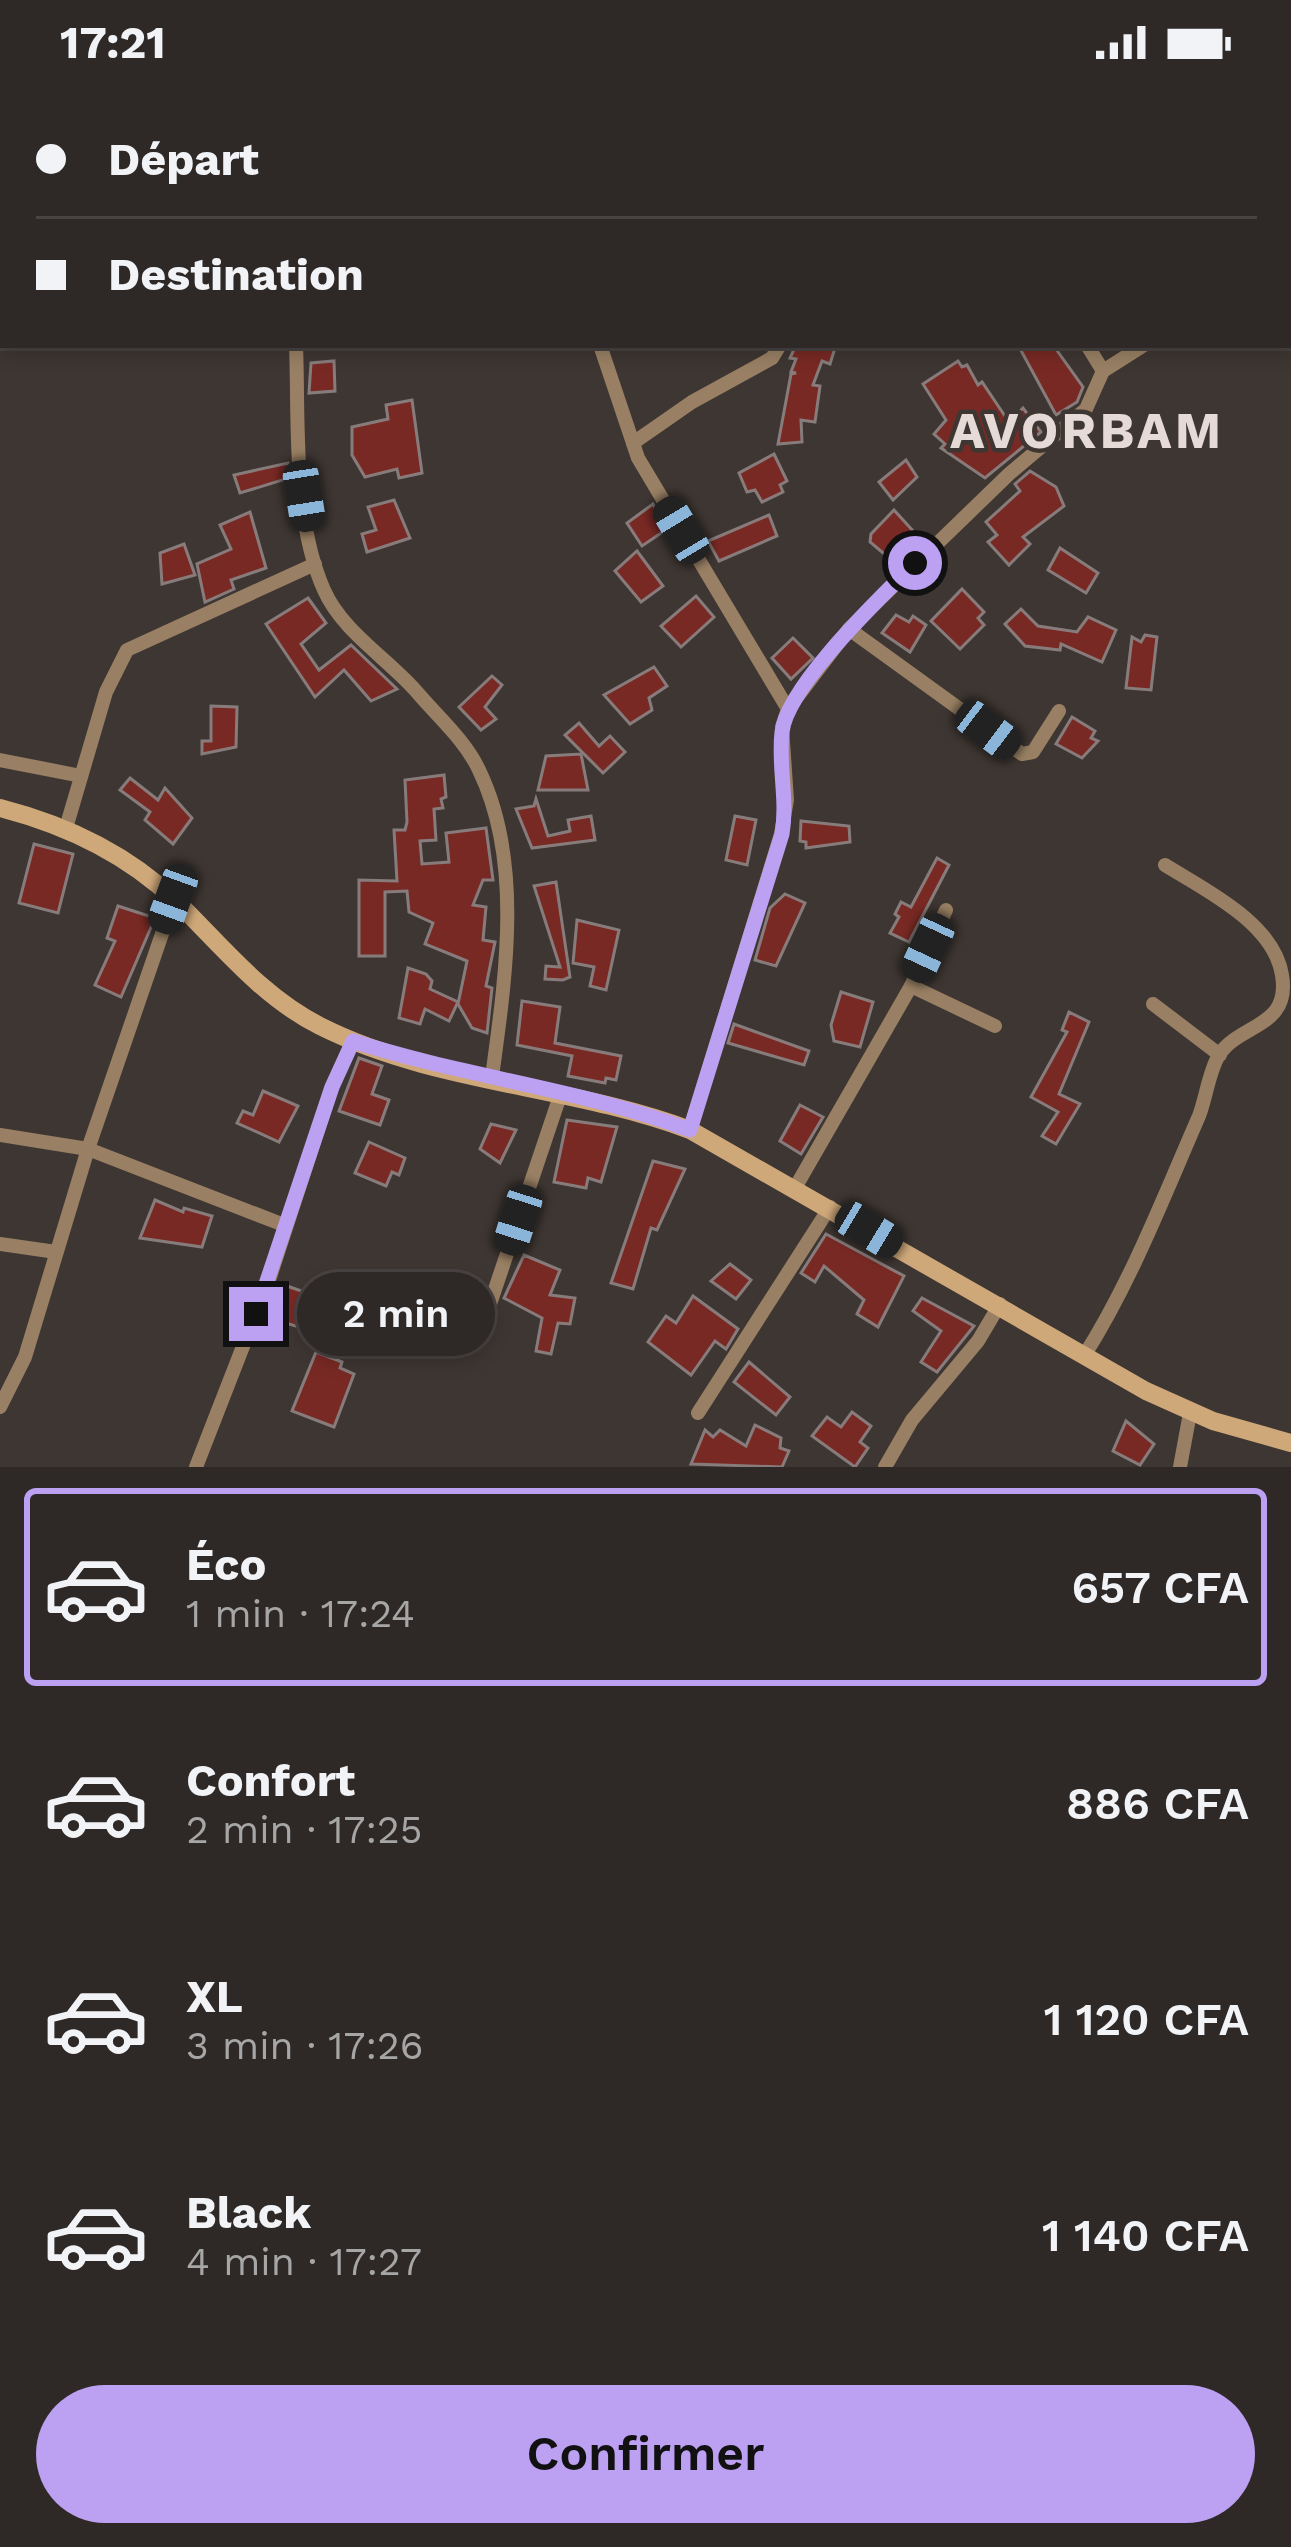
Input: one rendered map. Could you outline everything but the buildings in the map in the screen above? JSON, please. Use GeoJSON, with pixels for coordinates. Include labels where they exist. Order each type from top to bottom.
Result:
{"type":"FeatureCollection","features":[{"type":"Feature","properties":{"kind":"street"},"geometry":{"type":"LineString","coordinates":[[296,348],[300,448],[316,564],[340,616],[403,676],[469,752],[500,835],[506,966],[492,1077]]}},
{"type":"Feature","properties":{"kind":"street"},"geometry":{"type":"LineString","coordinates":[[601,348],[633,443],[788,709]]}},
{"type":"Feature","properties":{"kind":"street"},"geometry":{"type":"LineString","coordinates":[[633,443],[707,393],[772,358],[778,348]]}},
{"type":"Feature","properties":{"kind":"street"},"geometry":{"type":"LineString","coordinates":[[1089,348],[1103,370]]}},
{"type":"Feature","properties":{"kind":"street"},"geometry":{"type":"LineString","coordinates":[[690,1130],[782,834],[788,800],[782,727],[788,709],[849,629],[1009,474],[1086,409],[1103,370],[1139,348]]}},
{"type":"Feature","properties":{"kind":"street"},"geometry":{"type":"LineString","coordinates":[[66,828],[106,692],[128,650],[316,564]]}},
{"type":"Feature","properties":{"kind":"street"},"geometry":{"type":"LineString","coordinates":[[849,629],[1022,754],[1033,752],[1059,711]]}},
{"type":"Feature","properties":{"kind":"street"},"geometry":{"type":"LineString","coordinates":[[0,760],[80,776]]}},
{"type":"Feature","properties":{"kind":"street"},"geometry":{"type":"LineString","coordinates":[[0,808],[66,828],[129,863],[270,994],[353,1041],[631,1108],[690,1130],[1190,1413],[1291,1443]]}},
{"type":"Feature","properties":{"kind":"street"},"geometry":{"type":"LineString","coordinates":[[1084,1356],[1176,1168],[1220,1055],[1277,1012],[1282,972],[1232,906],[1165,865]]}},
{"type":"Feature","properties":{"kind":"street"},"geometry":{"type":"LineString","coordinates":[[0,1407],[26,1357],[88,1149],[173,899]]}},
{"type":"Feature","properties":{"kind":"street"},"geometry":{"type":"LineString","coordinates":[[795,1188],[911,986],[946,910]]}},
{"type":"Feature","properties":{"kind":"street"},"geometry":{"type":"LineString","coordinates":[[911,986],[995,1026]]}},
{"type":"Feature","properties":{"kind":"street"},"geometry":{"type":"LineString","coordinates":[[1153,1004],[1220,1055]]}},
{"type":"Feature","properties":{"kind":"street"},"geometry":{"type":"LineString","coordinates":[[196,1467],[270,1277],[284,1225],[353,1041]]}},
{"type":"Feature","properties":{"kind":"street"},"geometry":{"type":"LineString","coordinates":[[488,1310],[561,1093]]}},
{"type":"Feature","properties":{"kind":"street"},"geometry":{"type":"LineString","coordinates":[[0,1136],[88,1149],[284,1225]]}},
{"type":"Feature","properties":{"kind":"street"},"geometry":{"type":"LineString","coordinates":[[698,1413],[830,1207]]}},
{"type":"Feature","properties":{"kind":"street"},"geometry":{"type":"LineString","coordinates":[[0,1244],[56,1252]]}},
{"type":"Feature","properties":{"kind":"street"},"geometry":{"type":"LineString","coordinates":[[885,1467],[912,1420],[978,1341],[1000,1304]]}},
{"type":"Feature","properties":{"kind":"street"},"geometry":{"type":"LineString","coordinates":[[1180,1467],[1190,1413]]}},
{"type":"Feature","properties":{"kind":"district","name":"AVORBAM"},"geometry":{"type":"Point","coordinates":[1087,430]}},
{"type":"Feature","properties":{"kind":"route"},"geometry":{"type":"LineString","coordinates":[[256,1314],[332,1087],[353,1041],[416,1061],[643,1112],[690,1130],[782,834],[788,800],[781,766],[782,727],[788,709],[849,629],[915,563]]}}]}
